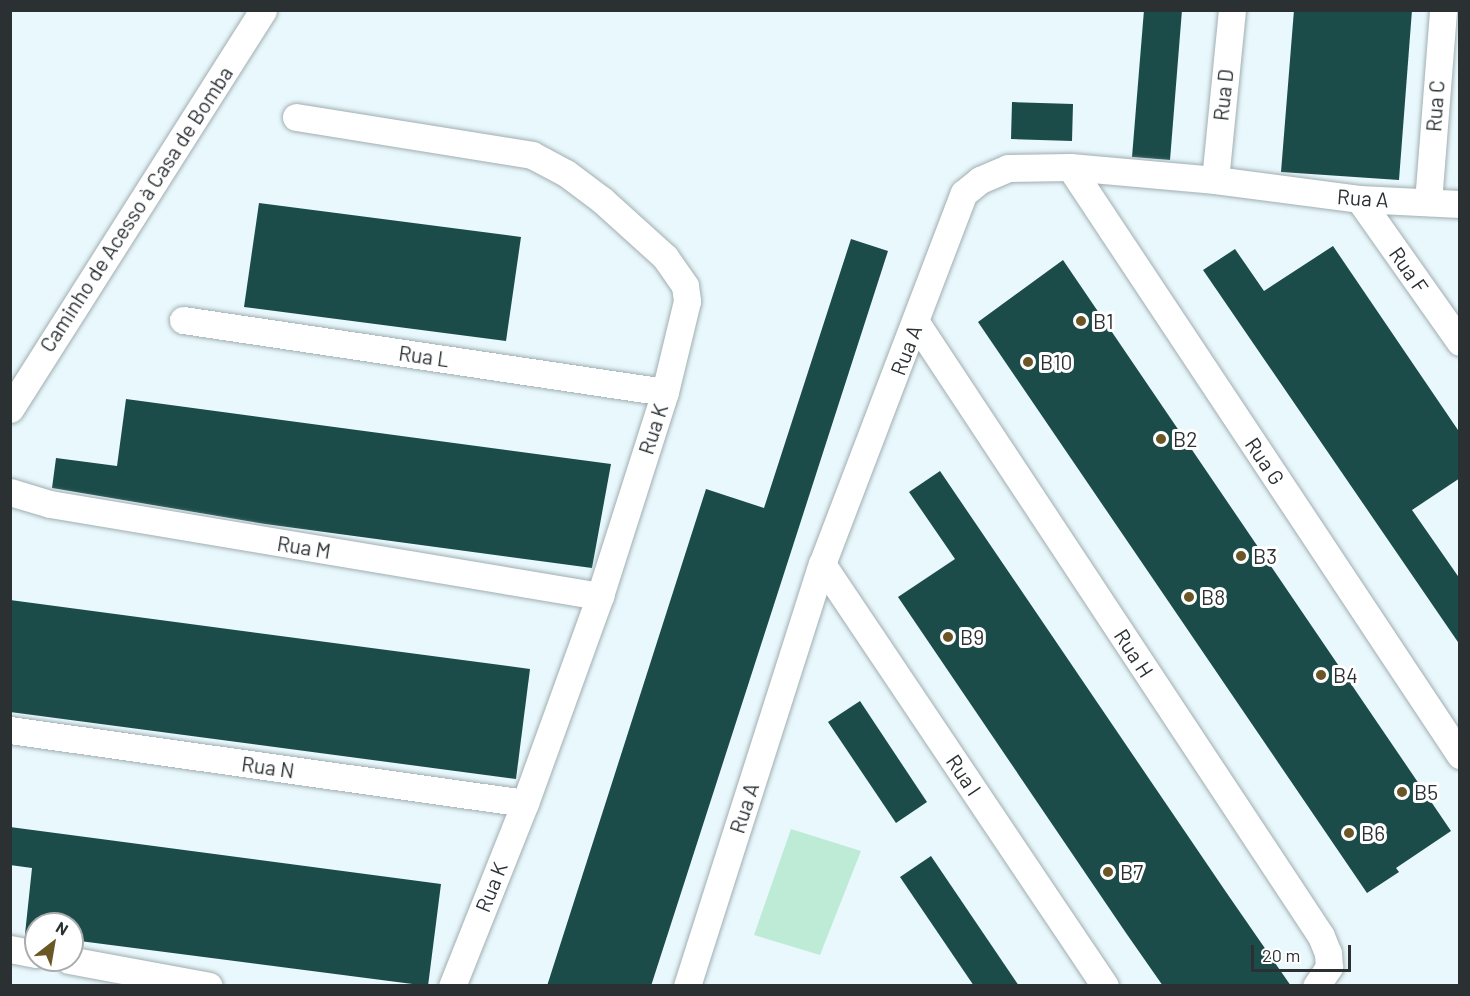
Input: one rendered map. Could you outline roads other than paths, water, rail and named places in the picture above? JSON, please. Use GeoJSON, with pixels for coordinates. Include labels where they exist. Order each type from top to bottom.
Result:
{"type":"FeatureCollection","features":[{"type":"Feature","properties":{"kind":"street","name":"Caminho de Acesso à Casa de Bomba"},"geometry":{"type":"LineString","coordinates":[[10,409],[263,10]]}},
{"type":"Feature","properties":{"kind":"street","name":"Rua D"},"geometry":{"type":"LineString","coordinates":[[1215,180],[1232,10]]}},
{"type":"Feature","properties":{"kind":"street","name":"Rua C"},"geometry":{"type":"LineString","coordinates":[[1428,202],[1443,10]]}},
{"type":"Feature","properties":{"kind":"street","name":"Rua K"},"geometry":{"type":"LineString","coordinates":[[296,117],[532,155],[566,173],[602,200],[665,257],[685,286],[687,301],[665,392],[600,596],[525,803],[452,986]]}},
{"type":"Feature","properties":{"kind":"street","name":"Rua A"},"geometry":{"type":"LineString","coordinates":[[687,986],[822,564],[917,324],[964,193],[980,180],[1008,168],[1070,167],[1215,180],[1359,199],[1460,204]]}},
{"type":"Feature","properties":{"kind":"street","name":"Rua G"},"geometry":{"type":"LineString","coordinates":[[1070,167],[1460,755]]}},
{"type":"Feature","properties":{"kind":"street","name":"Rua F"},"geometry":{"type":"LineString","coordinates":[[1359,199],[1460,342]]}},
{"type":"Feature","properties":{"kind":"street","name":"Rua L"},"geometry":{"type":"LineString","coordinates":[[183,320],[665,392]]}},
{"type":"Feature","properties":{"kind":"street","name":"Rua H"},"geometry":{"type":"LineString","coordinates":[[917,324],[1321,936],[1328,953],[1329,968],[1316,986]]}},
{"type":"Feature","properties":{"kind":"street","name":"Rua M"},"geometry":{"type":"LineString","coordinates":[[10,492],[50,504],[600,596]]}},
{"type":"Feature","properties":{"kind":"street","name":"Rua I"},"geometry":{"type":"LineString","coordinates":[[822,564],[1105,986]]}},
{"type":"Feature","properties":{"kind":"street","name":"Rua N"},"geometry":{"type":"LineString","coordinates":[[10,730],[525,803]]}},
{"type":"Feature","properties":{"kind":"street"},"geometry":{"type":"LineString","coordinates":[[84,963],[209,986]]}},
{"type":"Feature","properties":{"kind":"place","name":"B1"},"geometry":{"type":"Point","coordinates":[1081,321]}},
{"type":"Feature","properties":{"kind":"place","name":"B10"},"geometry":{"type":"Point","coordinates":[1028,362]}},
{"type":"Feature","properties":{"kind":"place","name":"B2"},"geometry":{"type":"Point","coordinates":[1161,439]}},
{"type":"Feature","properties":{"kind":"place","name":"B3"},"geometry":{"type":"Point","coordinates":[1241,556]}},
{"type":"Feature","properties":{"kind":"place","name":"B8"},"geometry":{"type":"Point","coordinates":[1189,597]}},
{"type":"Feature","properties":{"kind":"place","name":"B9"},"geometry":{"type":"Point","coordinates":[948,637]}},
{"type":"Feature","properties":{"kind":"place","name":"B4"},"geometry":{"type":"Point","coordinates":[1321,675]}},
{"type":"Feature","properties":{"kind":"place","name":"B5"},"geometry":{"type":"Point","coordinates":[1402,792]}},
{"type":"Feature","properties":{"kind":"place","name":"B6"},"geometry":{"type":"Point","coordinates":[1349,833]}},
{"type":"Feature","properties":{"kind":"place","name":"B7"},"geometry":{"type":"Point","coordinates":[1108,872]}}]}
